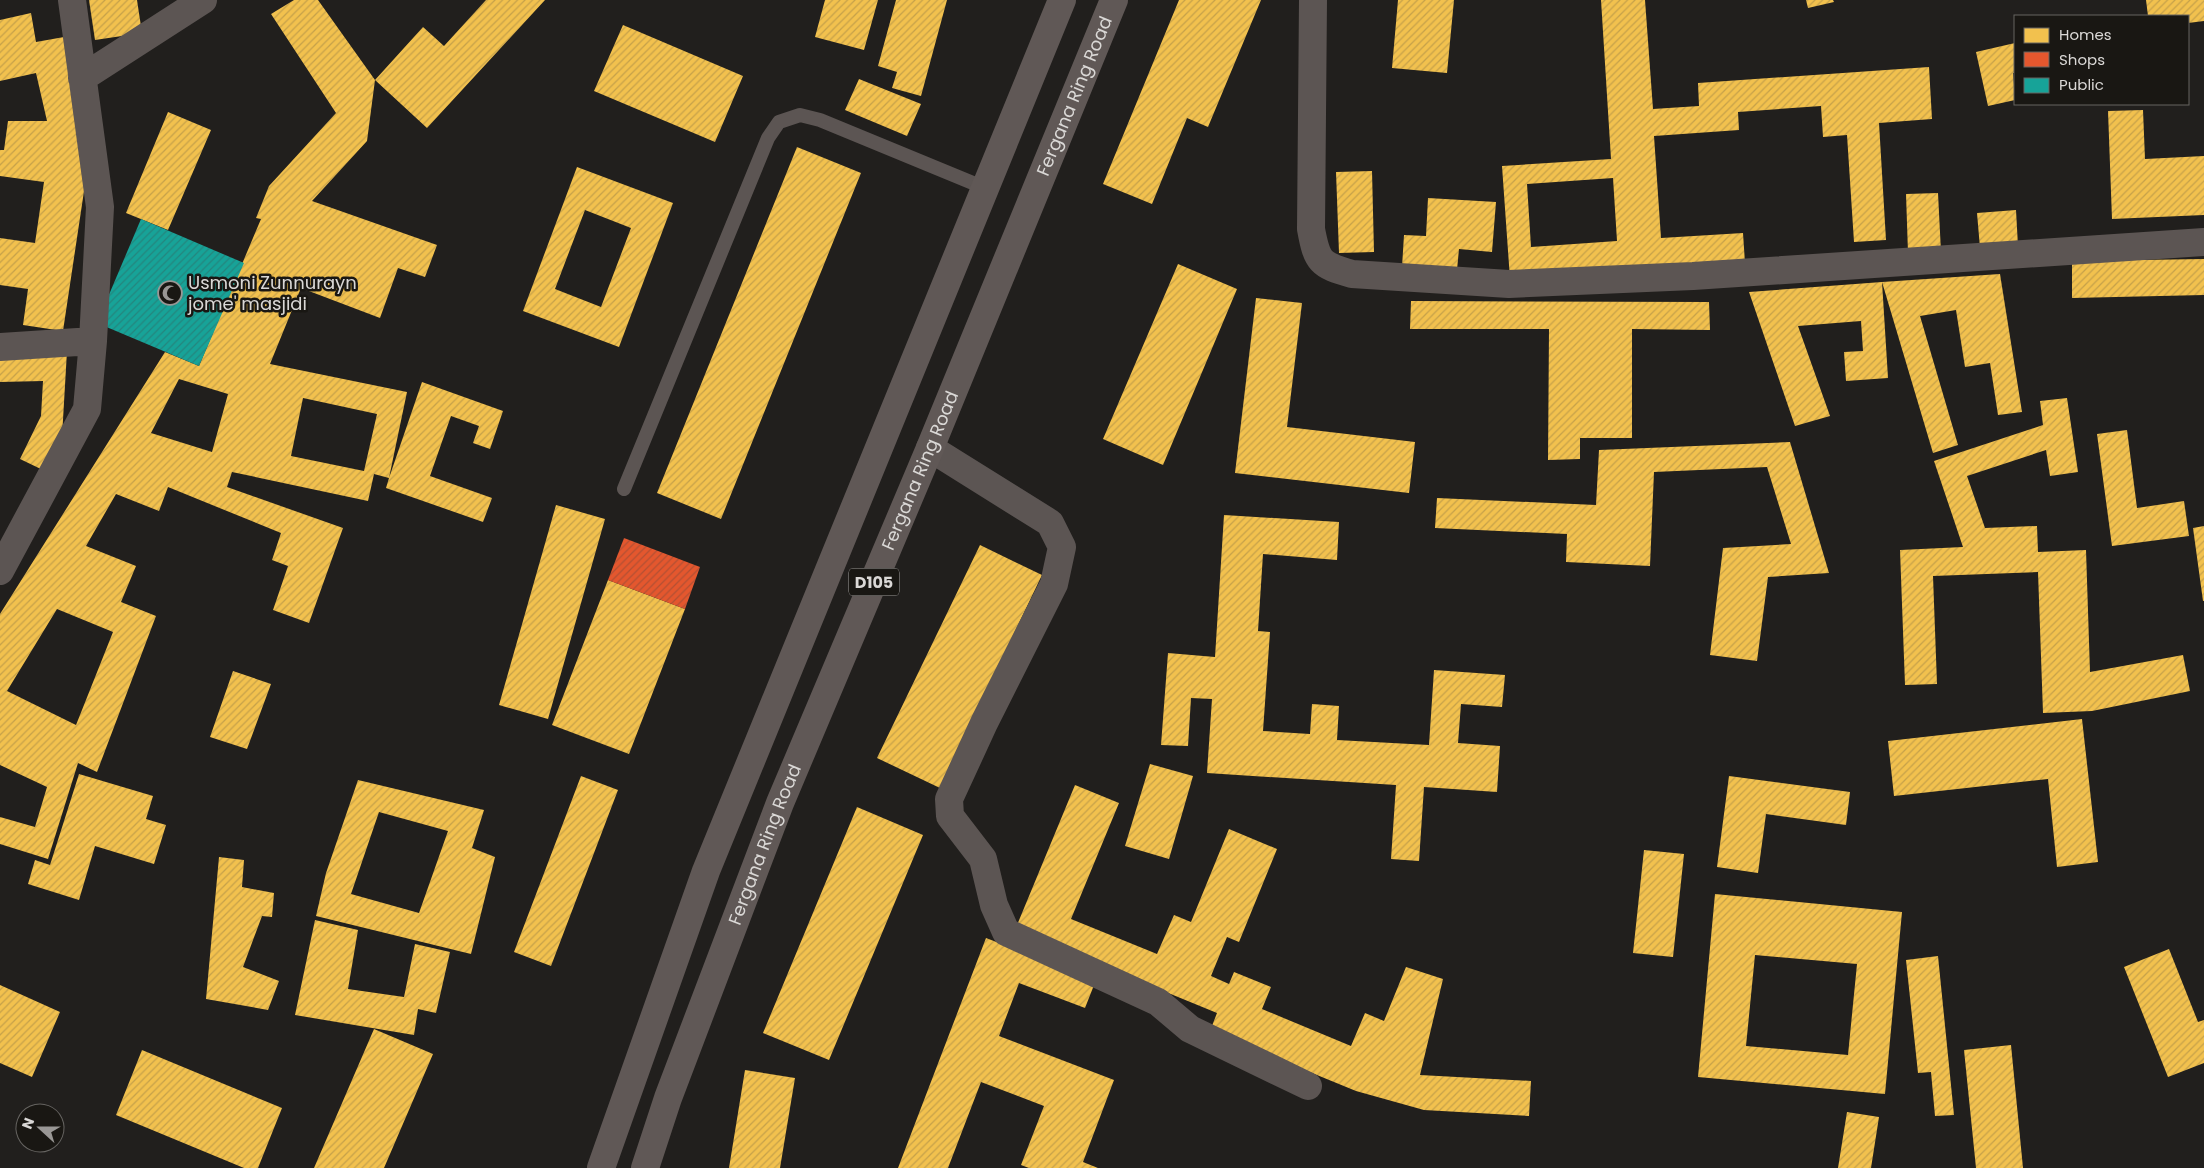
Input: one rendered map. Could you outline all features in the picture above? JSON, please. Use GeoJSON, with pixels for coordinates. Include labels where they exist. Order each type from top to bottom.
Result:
{"type":"FeatureCollection","features":[{"type":"Feature","properties":{"kind":"highway","name":"D105"},"geometry":{"type":"LineString","coordinates":[[601,1168],[706,870],[1062,0]]}},
{"type":"Feature","properties":{"kind":"highway","name":"Fergana Ring Road"},"geometry":{"type":"LineString","coordinates":[[645,1168],[668,1098],[780,803],[930,448],[1114,0]]}},
{"type":"Feature","properties":{"kind":"street"},"geometry":{"type":"LineString","coordinates":[[0,571],[87,409],[93,341],[100,206],[72,0]]}},
{"type":"Feature","properties":{"kind":"street"},"geometry":{"type":"LineString","coordinates":[[82,78],[203,0]]}},
{"type":"Feature","properties":{"kind":"street"},"geometry":{"type":"LineString","coordinates":[[1313,0],[1311,229],[1315,252],[1328,268],[1352,274],[1509,284],[1693,276],[2204,242]]}},
{"type":"Feature","properties":{"kind":"street"},"geometry":{"type":"LineString","coordinates":[[0,346],[93,341]]}},
{"type":"Feature","properties":{"kind":"street"},"geometry":{"type":"LineString","coordinates":[[930,448],[1050,523],[1062,546],[1054,584],[949,799],[950,816],[983,859],[994,906],[1006,932],[1158,1002],[1190,1029],[1308,1086]]}},
{"type":"Feature","properties":{"kind":"lane"},"geometry":{"type":"LineString","coordinates":[[624,489],[768,138],[779,122],[800,116],[820,120],[986,188]]}},
{"type":"Feature","properties":{"kind":"building: Homes"},"geometry":{"type":"Polygon","coordinates":[[[89,0],[137,0],[142,33],[95,40],[89,0]]]}},
{"type":"Feature","properties":{"kind":"building: Homes"},"geometry":{"type":"Polygon","coordinates":[[[294,0],[318,0],[375,80],[367,141],[312,201],[437,245],[425,277],[398,268],[380,318],[301,288],[270,364],[407,392],[389,478],[374,474],[368,501],[232,472],[227,487],[343,528],[309,623],[273,610],[288,566],[272,560],[281,533],[168,487],[159,511],[116,494],[86,546],[136,566],[121,602],[156,616],[97,772],[78,763],[48,859],[0,844],[0,817],[35,827],[47,787],[0,765],[0,614],[165,352],[199,366],[261,219],[256,218],[269,186],[336,113],[271,14],[294,0]],[[179,379],[151,433],[212,452],[228,394],[179,379]],[[303,398],[291,456],[364,471],[377,414],[303,398]],[[57,609],[7,691],[76,725],[113,632],[57,609]]]}},
{"type":"Feature","properties":{"kind":"building: Homes"},"geometry":{"type":"Polygon","coordinates":[[[486,0],[545,0],[427,128],[375,80],[423,27],[444,46],[486,0]]]}},
{"type":"Feature","properties":{"kind":"building: Homes"},"geometry":{"type":"Polygon","coordinates":[[[825,0],[878,0],[864,50],[815,37],[825,0]]]}},
{"type":"Feature","properties":{"kind":"building: Homes"},"geometry":{"type":"Polygon","coordinates":[[[896,0],[947,0],[921,96],[892,88],[897,72],[878,66],[896,0]]]}},
{"type":"Feature","properties":{"kind":"building: Homes"},"geometry":{"type":"Polygon","coordinates":[[[1179,0],[1261,0],[1208,127],[1187,118],[1152,204],[1103,184],[1179,0]]]}},
{"type":"Feature","properties":{"kind":"building: Homes"},"geometry":{"type":"Polygon","coordinates":[[[1398,0],[1454,0],[1447,73],[1392,68],[1398,0]]]}},
{"type":"Feature","properties":{"kind":"building: Homes"},"geometry":{"type":"Polygon","coordinates":[[[1601,0],[1645,0],[1653,109],[1699,106],[1698,83],[1929,67],[1932,119],[1879,123],[1886,240],[1854,242],[1847,135],[1823,137],[1821,106],[1738,112],[1739,130],[1654,136],[1661,238],[1743,233],[1745,263],[1510,279],[1502,166],[1611,159],[1601,0]],[[1613,178],[1527,184],[1531,247],[1617,241],[1613,178]]]}},
{"type":"Feature","properties":{"kind":"building: Homes"},"geometry":{"type":"Polygon","coordinates":[[[1806,0],[1833,0],[1834,2],[1808,8],[1806,0]]]}},
{"type":"Feature","properties":{"kind":"building: Homes"},"geometry":{"type":"Polygon","coordinates":[[[2146,0],[2204,0],[2204,21],[2189,23],[2189,15],[2148,15],[2146,0]]]}},
{"type":"Feature","properties":{"kind":"building: Homes"},"geometry":{"type":"Polygon","coordinates":[[[31,13],[36,42],[64,37],[89,158],[63,331],[23,325],[28,289],[0,285],[0,238],[35,243],[44,182],[0,176],[0,150],[4,150],[8,121],[47,121],[36,73],[0,81],[0,20],[31,13]]]}},
{"type":"Feature","properties":{"kind":"building: Homes"},"geometry":{"type":"Polygon","coordinates":[[[623,25],[743,76],[715,142],[594,91],[623,25]]]}},
{"type":"Feature","properties":{"kind":"building: Homes"},"geometry":{"type":"Polygon","coordinates":[[[2014,43],[2014,100],[1988,106],[1976,52],[2014,43]]]}},
{"type":"Feature","properties":{"kind":"building: Homes"},"geometry":{"type":"Polygon","coordinates":[[[859,79],[921,104],[907,136],[845,110],[859,79]]]}},
{"type":"Feature","properties":{"kind":"building: Homes"},"geometry":{"type":"Polygon","coordinates":[[[2143,110],[2145,159],[2204,156],[2204,215],[2112,219],[2108,111],[2143,110]]]}},
{"type":"Feature","properties":{"kind":"building: Homes"},"geometry":{"type":"Polygon","coordinates":[[[168,112],[211,130],[168,230],[126,213],[168,112]]]}},
{"type":"Feature","properties":{"kind":"building: Homes"},"geometry":{"type":"Polygon","coordinates":[[[797,147],[861,173],[721,519],[657,493],[797,147]]]}},
{"type":"Feature","properties":{"kind":"building: Homes"},"geometry":{"type":"Polygon","coordinates":[[[577,167],[673,203],[619,347],[523,311],[577,167]],[[585,210],[555,289],[601,307],[631,228],[585,210]]]}},
{"type":"Feature","properties":{"kind":"building: Homes"},"geometry":{"type":"Polygon","coordinates":[[[1372,171],[1374,252],[1339,253],[1336,172],[1372,171]]]}},
{"type":"Feature","properties":{"kind":"building: Homes"},"geometry":{"type":"Polygon","coordinates":[[[1938,193],[1941,252],[1908,253],[1906,194],[1938,193]]]}},
{"type":"Feature","properties":{"kind":"building: Homes"},"geometry":{"type":"Polygon","coordinates":[[[1428,198],[1496,202],[1492,252],[1459,249],[1457,270],[1402,267],[1404,235],[1426,236],[1428,198]]]}},
{"type":"Feature","properties":{"kind":"building: Homes"},"geometry":{"type":"Polygon","coordinates":[[[2016,210],[2018,246],[1980,248],[1977,213],[2016,210]]]}},
{"type":"Feature","properties":{"kind":"building: Homes"},"geometry":{"type":"Polygon","coordinates":[[[2204,259],[2204,295],[2072,298],[2072,261],[2204,259]]]}},
{"type":"Feature","properties":{"kind":"building: Homes"},"geometry":{"type":"Polygon","coordinates":[[[1178,264],[1237,289],[1163,465],[1103,439],[1178,264]]]}},
{"type":"Feature","properties":{"kind":"building: Homes"},"geometry":{"type":"Polygon","coordinates":[[[2000,274],[2022,412],[1998,415],[1990,363],[1965,367],[1956,310],[1920,316],[1958,445],[1933,453],[1882,282],[2000,274]]]}},
{"type":"Feature","properties":{"kind":"building: Homes"},"geometry":{"type":"Polygon","coordinates":[[[1882,282],[1888,378],[1846,381],[1844,352],[1863,351],[1861,321],[1798,326],[1830,416],[1795,426],[1749,292],[1882,282]]]}},
{"type":"Feature","properties":{"kind":"building: Homes"},"geometry":{"type":"Polygon","coordinates":[[[1256,298],[1302,303],[1287,427],[1415,442],[1409,493],[1235,473],[1256,298]]]}},
{"type":"Feature","properties":{"kind":"building: Homes"},"geometry":{"type":"Polygon","coordinates":[[[1411,301],[1709,302],[1710,330],[1632,329],[1632,438],[1580,438],[1580,459],[1548,460],[1549,329],[1410,329],[1411,301]]]}},
{"type":"Feature","properties":{"kind":"building: Homes"},"geometry":{"type":"Polygon","coordinates":[[[67,351],[62,437],[45,471],[20,459],[41,416],[43,381],[0,382],[0,352],[67,351]]]}},
{"type":"Feature","properties":{"kind":"building: Homes"},"geometry":{"type":"Polygon","coordinates":[[[422,382],[503,411],[490,449],[473,443],[479,426],[451,416],[430,476],[492,498],[483,522],[386,488],[422,382]]]}},
{"type":"Feature","properties":{"kind":"building: Homes"},"geometry":{"type":"Polygon","coordinates":[[[2067,398],[2078,472],[2050,476],[2046,450],[1967,476],[1985,528],[2037,526],[2038,552],[2086,550],[2090,672],[2183,655],[2190,691],[2092,711],[2043,713],[2038,572],[1933,576],[1937,684],[1905,685],[1900,550],[1963,547],[1934,461],[2043,425],[2040,401],[2067,398]]]}},
{"type":"Feature","properties":{"kind":"building: Homes"},"geometry":{"type":"Polygon","coordinates":[[[2127,430],[2137,508],[2184,501],[2189,536],[2112,546],[2097,434],[2127,430]]]}},
{"type":"Feature","properties":{"kind":"building: Homes"},"geometry":{"type":"Polygon","coordinates":[[[1790,442],[1829,573],[1768,577],[1757,661],[1710,655],[1723,548],[1791,544],[1767,467],[1654,472],[1650,566],[1566,562],[1567,534],[1435,528],[1437,498],[1596,505],[1599,450],[1790,442]]]}},
{"type":"Feature","properties":{"kind":"building: Homes"},"geometry":{"type":"Polygon","coordinates":[[[556,505],[605,519],[548,719],[499,705],[556,505]]]}},
{"type":"Feature","properties":{"kind":"building: Homes"},"geometry":{"type":"Polygon","coordinates":[[[1224,515],[1339,522],[1337,560],[1263,554],[1258,631],[1270,632],[1263,731],[1310,734],[1312,704],[1339,706],[1337,740],[1429,745],[1434,670],[1505,675],[1502,707],[1461,704],[1458,743],[1500,746],[1497,792],[1424,787],[1419,861],[1391,859],[1396,785],[1207,773],[1212,699],[1191,698],[1188,746],[1161,745],[1168,653],[1215,657],[1224,515]]]}},
{"type":"Feature","properties":{"kind":"building: Homes"},"geometry":{"type":"Polygon","coordinates":[[[2204,526],[2204,601],[2203,601],[2193,528],[2204,526]]]}},
{"type":"Feature","properties":{"kind":"building: Homes"},"geometry":{"type":"Polygon","coordinates":[[[980,545],[1042,575],[940,788],[877,758],[980,545]]]}},
{"type":"Feature","properties":{"kind":"building: Homes"},"geometry":{"type":"Polygon","coordinates":[[[608,580],[685,609],[629,754],[552,725],[608,580]]]}},
{"type":"Feature","properties":{"kind":"building: Homes"},"geometry":{"type":"Polygon","coordinates":[[[233,671],[271,684],[247,749],[210,737],[233,671]]]}},
{"type":"Feature","properties":{"kind":"building: Homes"},"geometry":{"type":"Polygon","coordinates":[[[2082,719],[2098,862],[2057,867],[2048,779],[1894,796],[1888,741],[2082,719]]]}},
{"type":"Feature","properties":{"kind":"building: Homes"},"geometry":{"type":"Polygon","coordinates":[[[1150,764],[1193,776],[1169,859],[1125,846],[1150,764]]]}},
{"type":"Feature","properties":{"kind":"building: Homes"},"geometry":{"type":"Polygon","coordinates":[[[79,774],[153,796],[146,819],[166,825],[154,864],[95,846],[79,900],[28,884],[35,860],[50,865],[79,774]]]}},
{"type":"Feature","properties":{"kind":"building: Homes"},"geometry":{"type":"Polygon","coordinates":[[[581,776],[618,790],[551,966],[514,952],[581,776]]]}},
{"type":"Feature","properties":{"kind":"building: Homes"},"geometry":{"type":"Polygon","coordinates":[[[1729,776],[1850,792],[1846,825],[1766,814],[1758,873],[1717,867],[1729,776]]]}},
{"type":"Feature","properties":{"kind":"building: Homes"},"geometry":{"type":"Polygon","coordinates":[[[358,780],[484,810],[472,848],[495,857],[471,954],[316,916],[326,873],[358,780]],[[379,812],[351,894],[419,913],[448,831],[379,812]]]}},
{"type":"Feature","properties":{"kind":"building: Homes"},"geometry":{"type":"Polygon","coordinates":[[[1075,785],[1119,803],[1071,919],[1157,954],[1174,915],[1191,922],[1229,829],[1277,849],[1239,942],[1227,937],[1211,976],[1229,984],[1234,972],[1271,987],[1262,1009],[1351,1046],[1365,1013],[1384,1021],[1406,967],[1443,979],[1420,1075],[1531,1081],[1529,1116],[1424,1110],[1356,1091],[1210,1031],[1217,1013],[1015,930],[1075,785]]]}},
{"type":"Feature","properties":{"kind":"building: Homes"},"geometry":{"type":"Polygon","coordinates":[[[857,807],[923,835],[829,1060],[763,1033],[857,807]]]}},
{"type":"Feature","properties":{"kind":"building: Homes"},"geometry":{"type":"Polygon","coordinates":[[[1644,850],[1684,854],[1673,957],[1633,953],[1644,850]]]}},
{"type":"Feature","properties":{"kind":"building: Homes"},"geometry":{"type":"Polygon","coordinates":[[[219,857],[244,860],[242,887],[274,893],[272,917],[262,916],[243,967],[279,981],[268,1010],[206,999],[219,857]]]}},
{"type":"Feature","properties":{"kind":"building: Homes"},"geometry":{"type":"Polygon","coordinates":[[[1715,894],[1902,912],[1885,1094],[1698,1077],[1715,894]],[[1755,955],[1746,1046],[1848,1055],[1857,964],[1755,955]]]}},
{"type":"Feature","properties":{"kind":"building: Homes"},"geometry":{"type":"Polygon","coordinates":[[[315,920],[358,930],[348,989],[404,997],[415,944],[450,952],[436,1013],[418,1009],[414,1035],[295,1015],[315,920]]]}},
{"type":"Feature","properties":{"kind":"building: Homes"},"geometry":{"type":"Polygon","coordinates":[[[986,938],[1096,980],[1085,1008],[1019,983],[999,1036],[1114,1080],[1083,1162],[1098,1168],[1029,1168],[1021,1165],[1044,1106],[981,1082],[948,1168],[898,1168],[986,938]]]}},
{"type":"Feature","properties":{"kind":"building: Homes"},"geometry":{"type":"Polygon","coordinates":[[[2169,949],[2198,1022],[2204,1020],[2204,1063],[2168,1077],[2124,967],[2169,949]]]}},
{"type":"Feature","properties":{"kind":"building: Homes"},"geometry":{"type":"Polygon","coordinates":[[[1938,956],[1954,1115],[1935,1116],[1931,1072],[1918,1073],[1906,960],[1938,956]]]}},
{"type":"Feature","properties":{"kind":"building: Homes"},"geometry":{"type":"Polygon","coordinates":[[[0,985],[60,1012],[32,1077],[0,1063],[0,985]]]}},
{"type":"Feature","properties":{"kind":"building: Homes"},"geometry":{"type":"Polygon","coordinates":[[[374,1029],[433,1054],[384,1168],[314,1168],[374,1029]]]}},
{"type":"Feature","properties":{"kind":"building: Homes"},"geometry":{"type":"Polygon","coordinates":[[[2011,1045],[2023,1168],[1976,1168],[1964,1050],[2011,1045]]]}},
{"type":"Feature","properties":{"kind":"building: Homes"},"geometry":{"type":"Polygon","coordinates":[[[142,1050],[282,1108],[258,1168],[244,1168],[116,1115],[142,1050]]]}},
{"type":"Feature","properties":{"kind":"building: Homes"},"geometry":{"type":"Polygon","coordinates":[[[745,1070],[795,1078],[780,1168],[729,1168],[745,1070]]]}},
{"type":"Feature","properties":{"kind":"building: Homes"},"geometry":{"type":"Polygon","coordinates":[[[1847,1112],[1879,1117],[1871,1168],[1838,1168],[1847,1112]]]}},
{"type":"Feature","properties":{"kind":"building: Shops"},"geometry":{"type":"Polygon","coordinates":[[[624,538],[700,567],[685,609],[608,580],[624,538]]]}},
{"type":"Feature","properties":{"kind":"building: Public","name":"Usmoni Zunnurayn jome' masjidi"},"geometry":{"type":"Polygon","coordinates":[[[141,219],[244,263],[199,366],[97,323],[141,219]]]}},
{"type":"Feature","properties":{"kind":"place","name":"Usmoni Zunnurayn jome' masjidi"},"geometry":{"type":"Point","coordinates":[170,293]}}]}
